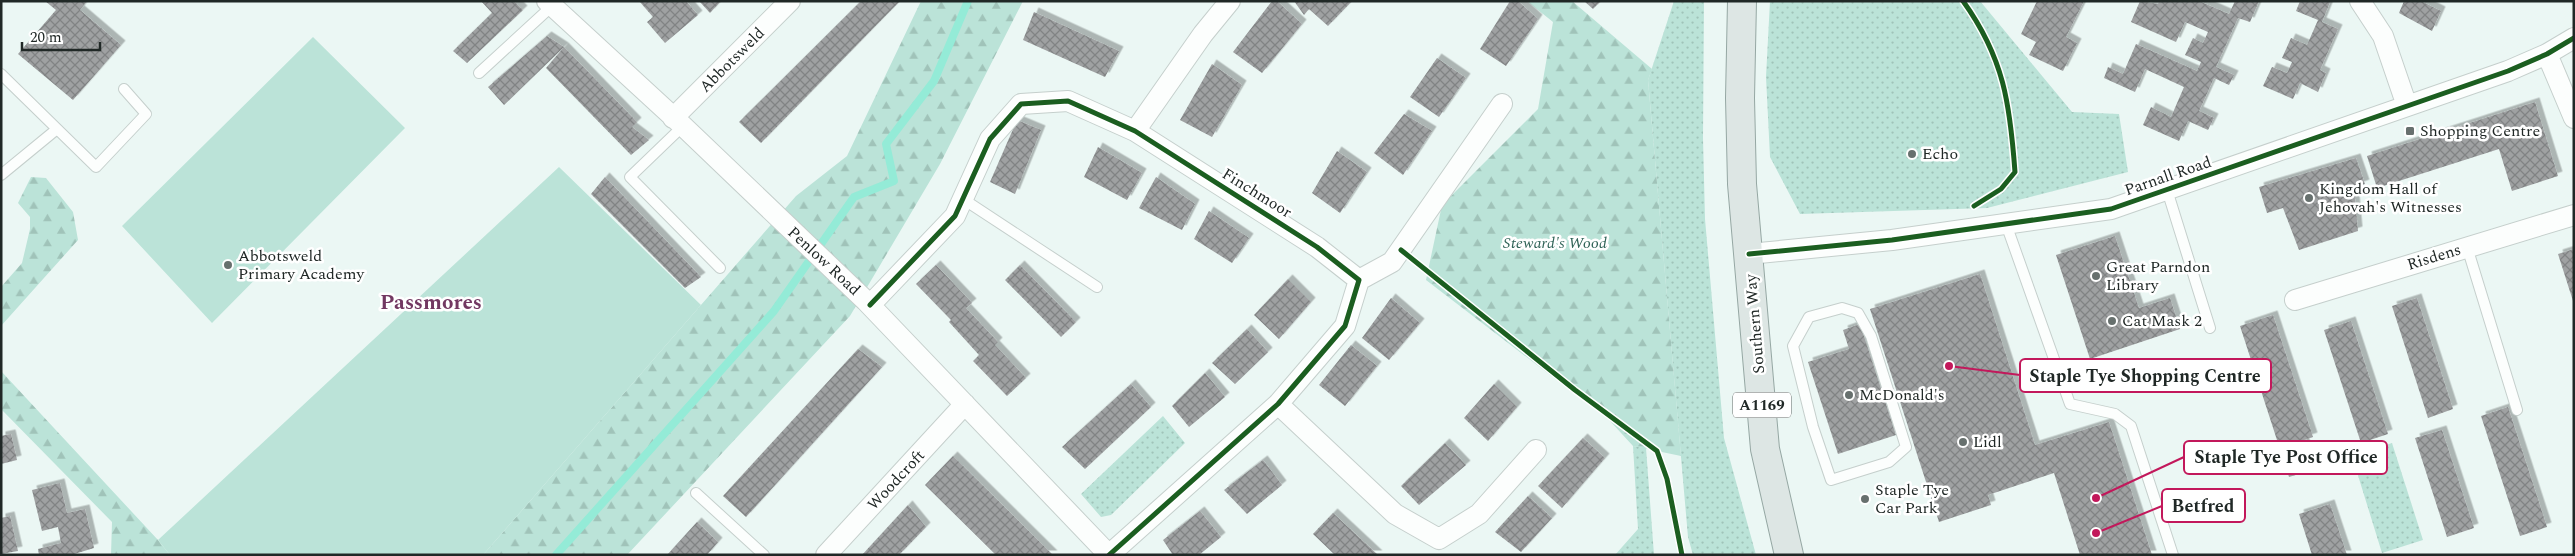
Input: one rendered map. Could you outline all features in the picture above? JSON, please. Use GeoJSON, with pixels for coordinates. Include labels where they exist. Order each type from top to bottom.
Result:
{"type":"FeatureCollection","features":[{"type":"Feature","properties":{"kind":"main road","name":"Southern Way"},"geometry":{"type":"LineString","coordinates":[[1742,1],[1740,98],[1742,184],[1750,254],[1765,450],[1789,555]]}},
{"type":"Feature","properties":{"kind":"street","name":"Abbotsweld"},"geometry":{"type":"LineString","coordinates":[[678,122],[790,1]]}},
{"type":"Feature","properties":{"kind":"street"},"geometry":{"type":"LineString","coordinates":[[1135,131],[1203,34],[1230,1]]}},
{"type":"Feature","properties":{"kind":"street"},"geometry":{"type":"LineString","coordinates":[[2360,1],[2383,36],[2407,106]]}},
{"type":"Feature","properties":{"kind":"street","name":"Penlow Road"},"geometry":{"type":"LineString","coordinates":[[549,4],[678,122],[870,304],[1109,555]]}},
{"type":"Feature","properties":{"kind":"street","name":"Parnall Road"},"geometry":{"type":"LineString","coordinates":[[1750,254],[1892,240],[2111,209],[2508,71],[2547,54],[2574,38]]}},
{"type":"Feature","properties":{"kind":"street"},"geometry":{"type":"LineString","coordinates":[[2547,54],[2574,118]]}},
{"type":"Feature","properties":{"kind":"street","name":"Finchmoor"},"geometry":{"type":"LineString","coordinates":[[870,304],[956,216],[990,138],[1021,104],[1068,101],[1135,131],[1317,246],[1359,280]]}},
{"type":"Feature","properties":{"kind":"street"},"geometry":{"type":"LineString","coordinates":[[1109,555],[1278,404],[1345,326],[1359,280],[1392,262],[1502,104]]}},
{"type":"Feature","properties":{"kind":"street","name":"Risdens"},"geometry":{"type":"LineString","coordinates":[[2295,300],[2574,215]]}},
{"type":"Feature","properties":{"kind":"street","name":"Woodcroft"},"geometry":{"type":"LineString","coordinates":[[826,555],[965,404]]}},
{"type":"Feature","properties":{"kind":"street"},"geometry":{"type":"LineString","coordinates":[[1278,404],[1395,514],[1439,538],[1479,514],[1536,450]]}},
{"type":"Feature","properties":{"kind":"lane"},"geometry":{"type":"LineString","coordinates":[[479,73],[549,4]]}},
{"type":"Feature","properties":{"kind":"lane"},"geometry":{"type":"LineString","coordinates":[[1,74],[96,168],[146,114],[124,89]]}},
{"type":"Feature","properties":{"kind":"lane"},"geometry":{"type":"LineString","coordinates":[[678,122],[630,177],[720,268]]}},
{"type":"Feature","properties":{"kind":"lane"},"geometry":{"type":"LineString","coordinates":[[1,175],[57,129]]}},
{"type":"Feature","properties":{"kind":"lane"},"geometry":{"type":"LineString","coordinates":[[2166,190],[2210,328]]}},
{"type":"Feature","properties":{"kind":"lane"},"geometry":{"type":"LineString","coordinates":[[963,199],[1097,287]]}},
{"type":"Feature","properties":{"kind":"lane"},"geometry":{"type":"LineString","coordinates":[[2006,224],[2070,404],[2115,414],[2131,426],[2173,555]]}},
{"type":"Feature","properties":{"kind":"lane"},"geometry":{"type":"LineString","coordinates":[[2467,247],[2517,410]]}},
{"type":"Feature","properties":{"kind":"lane"},"geometry":{"type":"LineString","coordinates":[[1842,308],[1858,313],[1871,336],[1906,447],[1888,462],[1830,480],[1813,428],[1793,346],[1809,317],[1842,308]]}},
{"type":"Feature","properties":{"kind":"lane"},"geometry":{"type":"LineString","coordinates":[[696,493],[764,555]]}},
{"type":"Feature","properties":{"kind":"green space"},"geometry":{"type":"Polygon","coordinates":[[[921,1],[1023,1],[940,164],[850,316],[627,555],[483,555],[796,196],[847,156],[921,1]]]}},
{"type":"Feature","properties":{"kind":"green space","name":"Steward's Wood"},"geometry":{"type":"Polygon","coordinates":[[[1527,1],[1572,1],[1652,69],[1648,80],[1681,456],[1633,446],[1610,421],[1426,280],[1442,205],[1538,109],[1553,22],[1527,1]]]}},
{"type":"Feature","properties":{"kind":"green space"},"geometry":{"type":"Polygon","coordinates":[[[1674,1],[1704,1],[1703,138],[1705,219],[1724,438],[1756,555],[1693,555],[1688,537],[1648,80],[1674,1]]]}},
{"type":"Feature","properties":{"kind":"green space"},"geometry":{"type":"Polygon","coordinates":[[[1770,1],[1980,1],[2072,112],[2119,114],[2128,172],[1987,208],[1800,214],[1770,157],[1766,77],[1770,1]]]}},
{"type":"Feature","properties":{"kind":"green space"},"geometry":{"type":"Polygon","coordinates":[[[313,37],[405,128],[212,323],[122,226],[313,37]]]}},
{"type":"Feature","properties":{"kind":"green space"},"geometry":{"type":"Polygon","coordinates":[[[559,167],[701,305],[483,555],[170,555],[158,540],[559,167]]]}},
{"type":"Feature","properties":{"kind":"green space"},"geometry":{"type":"Polygon","coordinates":[[[31,177],[46,178],[73,212],[78,240],[1,326],[1,287],[22,263],[30,229],[30,217],[18,203],[31,177]]]}},
{"type":"Feature","properties":{"kind":"green space"},"geometry":{"type":"Polygon","coordinates":[[[1,371],[170,555],[111,555],[112,522],[1,409],[1,371]]]}},
{"type":"Feature","properties":{"kind":"green space"},"geometry":{"type":"Polygon","coordinates":[[[1163,416],[1185,443],[1111,515],[1101,517],[1081,494],[1163,416]]]}},
{"type":"Feature","properties":{"kind":"green space"},"geometry":{"type":"Polygon","coordinates":[[[2392,443],[2423,540],[2382,553],[2352,456],[2392,443]]]}},
{"type":"Feature","properties":{"kind":"green space"},"geometry":{"type":"Polygon","coordinates":[[[1633,446],[1646,448],[1654,555],[1615,555],[1638,529],[1633,446]]]}},
{"type":"Feature","properties":{"kind":"building"},"geometry":{"type":"Polygon","coordinates":[[[45,1],[87,1],[80,10],[121,45],[73,100],[18,54],[56,10],[45,1]]]}},
{"type":"Feature","properties":{"kind":"building"},"geometry":{"type":"Polygon","coordinates":[[[481,1],[514,1],[523,10],[467,63],[453,51],[492,13],[481,1]]]}},
{"type":"Feature","properties":{"kind":"building"},"geometry":{"type":"Polygon","coordinates":[[[639,1],[686,1],[698,15],[665,43],[647,22],[653,17],[639,1]]]}},
{"type":"Feature","properties":{"kind":"building"},"geometry":{"type":"Polygon","coordinates":[[[699,1],[721,1],[710,13],[699,1]]]}},
{"type":"Feature","properties":{"kind":"building"},"geometry":{"type":"Polygon","coordinates":[[[861,1],[900,1],[761,143],[739,122],[861,1]]]}},
{"type":"Feature","properties":{"kind":"building"},"geometry":{"type":"Polygon","coordinates":[[[1272,1],[1277,1],[1302,24],[1262,73],[1233,52],[1272,1]]]}},
{"type":"Feature","properties":{"kind":"building"},"geometry":{"type":"Polygon","coordinates":[[[1294,1],[1352,1],[1328,26],[1309,9],[1304,15],[1294,1]]]}},
{"type":"Feature","properties":{"kind":"building"},"geometry":{"type":"Polygon","coordinates":[[[1510,1],[1518,1],[1538,19],[1506,66],[1480,49],[1510,1]]]}},
{"type":"Feature","properties":{"kind":"building"},"geometry":{"type":"Polygon","coordinates":[[[1584,1],[1601,1],[1593,9],[1584,1]]]}},
{"type":"Feature","properties":{"kind":"building"},"geometry":{"type":"Polygon","coordinates":[[[2037,1],[2084,1],[2066,37],[2077,43],[2063,71],[2029,55],[2036,42],[2021,34],[2037,1]]]}},
{"type":"Feature","properties":{"kind":"building"},"geometry":{"type":"Polygon","coordinates":[[[2140,1],[2158,4],[2159,1],[2199,1],[2229,14],[2235,1],[2259,1],[2250,22],[2238,18],[2216,67],[2234,75],[2229,85],[2214,78],[2199,111],[2214,118],[2208,130],[2188,121],[2179,141],[2143,125],[2151,107],[2171,117],[2184,87],[2145,69],[2135,92],[2104,78],[2108,67],[2123,74],[2136,44],[2197,71],[2201,62],[2185,55],[2193,38],[2203,43],[2208,32],[2185,22],[2176,42],[2131,22],[2140,1]]]}},
{"type":"Feature","properties":{"kind":"building"},"geometry":{"type":"Polygon","coordinates":[[[2300,1],[2330,2],[2322,22],[2338,29],[2320,70],[2326,73],[2318,92],[2300,83],[2293,99],[2263,86],[2272,67],[2287,73],[2292,62],[2282,58],[2291,38],[2307,45],[2318,20],[2296,11],[2300,1]]]}},
{"type":"Feature","properties":{"kind":"building"},"geometry":{"type":"Polygon","coordinates":[[[2404,1],[2421,1],[2441,11],[2432,31],[2399,13],[2404,1]]]}},
{"type":"Feature","properties":{"kind":"building"},"geometry":{"type":"Polygon","coordinates":[[[1034,12],[1119,51],[1105,77],[1023,40],[1034,12]]]}},
{"type":"Feature","properties":{"kind":"building"},"geometry":{"type":"Polygon","coordinates":[[[547,36],[564,47],[504,105],[488,87],[547,36]]]}},
{"type":"Feature","properties":{"kind":"building"},"geometry":{"type":"Polygon","coordinates":[[[564,47],[637,122],[632,127],[649,140],[631,155],[546,68],[564,47]]]}},
{"type":"Feature","properties":{"kind":"building"},"geometry":{"type":"Polygon","coordinates":[[[1437,58],[1466,78],[1439,117],[1410,97],[1437,58]]]}},
{"type":"Feature","properties":{"kind":"building"},"geometry":{"type":"Polygon","coordinates":[[[1212,64],[1242,85],[1212,137],[1180,120],[1212,64]]]}},
{"type":"Feature","properties":{"kind":"building"},"geometry":{"type":"Polygon","coordinates":[[[2535,102],[2558,176],[2512,191],[2499,149],[2377,188],[2367,156],[2535,102]]]}},
{"type":"Feature","properties":{"kind":"building"},"geometry":{"type":"Polygon","coordinates":[[[1404,114],[1432,131],[1403,175],[1374,153],[1404,114]]]}},
{"type":"Feature","properties":{"kind":"building"},"geometry":{"type":"Polygon","coordinates":[[[1017,120],[1041,130],[1015,194],[990,182],[1017,120]]]}},
{"type":"Feature","properties":{"kind":"building"},"geometry":{"type":"Polygon","coordinates":[[[1098,147],[1142,173],[1127,200],[1084,177],[1098,147]]]}},
{"type":"Feature","properties":{"kind":"building"},"geometry":{"type":"Polygon","coordinates":[[[1337,151],[1367,172],[1340,213],[1312,193],[1337,151]]]}},
{"type":"Feature","properties":{"kind":"building","name":"Kingdom Hall of Jehovah's Witnesses"},"geometry":{"type":"Polygon","coordinates":[[[2356,158],[2365,184],[2354,188],[2358,231],[2299,250],[2283,208],[2267,213],[2259,187],[2356,158]]]}},
{"type":"Feature","properties":{"kind":"building"},"geometry":{"type":"Polygon","coordinates":[[[605,177],[701,277],[685,288],[591,194],[605,177]]]}},
{"type":"Feature","properties":{"kind":"building"},"geometry":{"type":"Polygon","coordinates":[[[1156,177],[1195,204],[1182,230],[1139,208],[1156,177]]]}},
{"type":"Feature","properties":{"kind":"building"},"geometry":{"type":"Polygon","coordinates":[[[1209,211],[1249,238],[1232,263],[1194,239],[1209,211]]]}},
{"type":"Feature","properties":{"kind":"building","name":"Great Parndon Library"},"geometry":{"type":"Polygon","coordinates":[[[2115,236],[2139,308],[2170,298],[2180,329],[2090,359],[2056,255],[2115,236]]]}},
{"type":"Feature","properties":{"kind":"building"},"geometry":{"type":"Polygon","coordinates":[[[2574,249],[2574,301],[2573,301],[2558,254],[2574,249]]]}},
{"type":"Feature","properties":{"kind":"building"},"geometry":{"type":"Polygon","coordinates":[[[936,265],[972,303],[966,308],[998,342],[995,345],[1026,378],[1007,396],[973,361],[979,355],[949,322],[951,320],[916,284],[936,265]]]}},
{"type":"Feature","properties":{"kind":"building"},"geometry":{"type":"Polygon","coordinates":[[[1020,265],[1076,322],[1061,337],[1005,280],[1020,265]]]}},
{"type":"Feature","properties":{"kind":"building"},"geometry":{"type":"Polygon","coordinates":[[[1980,274],[2035,445],[2109,422],[2152,555],[2080,555],[2054,473],[1988,495],[1991,505],[1939,522],[1870,309],[1980,274]]]}},
{"type":"Feature","properties":{"kind":"building"},"geometry":{"type":"Polygon","coordinates":[[[1288,279],[1311,302],[1279,339],[1254,315],[1288,279]]]}},
{"type":"Feature","properties":{"kind":"building"},"geometry":{"type":"Polygon","coordinates":[[[1391,298],[1420,323],[1389,360],[1362,338],[1391,298]]]}},
{"type":"Feature","properties":{"kind":"building"},"geometry":{"type":"Polygon","coordinates":[[[2417,298],[2453,409],[2428,418],[2392,306],[2417,298]]]}},
{"type":"Feature","properties":{"kind":"building"},"geometry":{"type":"Polygon","coordinates":[[[2273,315],[2313,437],[2304,440],[2310,459],[2296,463],[2299,474],[2289,477],[2240,326],[2273,315]]]}},
{"type":"Feature","properties":{"kind":"building"},"geometry":{"type":"Polygon","coordinates":[[[2351,321],[2388,434],[2361,443],[2324,330],[2351,321]]]}},
{"type":"Feature","properties":{"kind":"building"},"geometry":{"type":"Polygon","coordinates":[[[1860,324],[1896,435],[1838,454],[1808,362],[1849,349],[1843,330],[1860,324]]]}},
{"type":"Feature","properties":{"kind":"building"},"geometry":{"type":"Polygon","coordinates":[[[1247,329],[1268,352],[1235,384],[1212,363],[1247,329]]]}},
{"type":"Feature","properties":{"kind":"building"},"geometry":{"type":"Polygon","coordinates":[[[1351,345],[1377,366],[1345,406],[1319,385],[1351,345]]]}},
{"type":"Feature","properties":{"kind":"building"},"geometry":{"type":"Polygon","coordinates":[[[858,349],[882,367],[746,517],[723,496],[858,349]]]}},
{"type":"Feature","properties":{"kind":"building"},"geometry":{"type":"Polygon","coordinates":[[[1205,373],[1225,397],[1189,427],[1172,406],[1205,373]]]}},
{"type":"Feature","properties":{"kind":"building"},"geometry":{"type":"Polygon","coordinates":[[[1131,384],[1151,407],[1085,469],[1062,447],[1131,384]]]}},
{"type":"Feature","properties":{"kind":"building"},"geometry":{"type":"Polygon","coordinates":[[[1494,384],[1517,407],[1488,441],[1464,418],[1494,384]]]}},
{"type":"Feature","properties":{"kind":"building"},"geometry":{"type":"Polygon","coordinates":[[[2508,407],[2547,527],[2520,536],[2481,416],[2508,407]]]}},
{"type":"Feature","properties":{"kind":"building"},"geometry":{"type":"Polygon","coordinates":[[[2442,430],[2474,528],[2447,537],[2415,438],[2442,430]]]}},
{"type":"Feature","properties":{"kind":"building"},"geometry":{"type":"Polygon","coordinates":[[[11,434],[17,460],[1,464],[1,436],[11,434]]]}},
{"type":"Feature","properties":{"kind":"building"},"geometry":{"type":"Polygon","coordinates":[[[1583,438],[1605,458],[1562,508],[1538,486],[1583,438]]]}},
{"type":"Feature","properties":{"kind":"building"},"geometry":{"type":"Polygon","coordinates":[[[1445,443],[1466,465],[1419,505],[1401,486],[1445,443]]]}},
{"type":"Feature","properties":{"kind":"building"},"geometry":{"type":"Polygon","coordinates":[[[953,456],[1053,555],[996,555],[925,485],[953,456]]]}},
{"type":"Feature","properties":{"kind":"building"},"geometry":{"type":"Polygon","coordinates":[[[1263,460],[1282,485],[1247,514],[1224,490],[1263,460]]]}},
{"type":"Feature","properties":{"kind":"building"},"geometry":{"type":"Polygon","coordinates":[[[60,483],[67,513],[85,509],[94,548],[71,555],[39,555],[38,549],[61,543],[58,527],[42,531],[32,490],[60,483]]]}},
{"type":"Feature","properties":{"kind":"building"},"geometry":{"type":"Polygon","coordinates":[[[1528,496],[1552,518],[1521,552],[1495,532],[1528,496]]]}},
{"type":"Feature","properties":{"kind":"building"},"geometry":{"type":"Polygon","coordinates":[[[2330,504],[2347,555],[2312,555],[2299,514],[2330,504]]]}},
{"type":"Feature","properties":{"kind":"building"},"geometry":{"type":"Polygon","coordinates":[[[908,505],[926,527],[899,555],[862,555],[908,505]]]}},
{"type":"Feature","properties":{"kind":"building"},"geometry":{"type":"Polygon","coordinates":[[[1200,511],[1221,537],[1199,555],[1173,555],[1163,540],[1200,511]]]}},
{"type":"Feature","properties":{"kind":"building"},"geometry":{"type":"Polygon","coordinates":[[[1333,513],[1378,555],[1335,555],[1313,534],[1333,513]]]}},
{"type":"Feature","properties":{"kind":"building"},"geometry":{"type":"Polygon","coordinates":[[[10,516],[18,551],[1,554],[1,518],[10,516]]]}},
{"type":"Feature","properties":{"kind":"building"},"geometry":{"type":"Polygon","coordinates":[[[697,522],[718,542],[707,555],[667,555],[697,522]]]}},
{"type":"Feature","properties":{"kind":"waterway"},"geometry":{"type":"LineString","coordinates":[[556,555],[774,311],[854,197],[894,181],[886,144],[934,81],[968,1]]}},
{"type":"Feature","properties":{"kind":"cycle path"},"geometry":{"type":"LineString","coordinates":[[1963,1],[1988,42],[1996,62],[2011,125],[2015,172],[2001,189],[1974,206]]}},
{"type":"Feature","properties":{"kind":"cycle path"},"geometry":{"type":"LineString","coordinates":[[1749,254],[1892,240],[2111,209],[2508,71],[2547,54],[2574,38]]}},
{"type":"Feature","properties":{"kind":"cycle path"},"geometry":{"type":"LineString","coordinates":[[870,305],[955,216],[990,139],[1021,104],[1068,101],[1135,131],[1317,247],[1359,280],[1345,326],[1278,404],[1109,555]]}},
{"type":"Feature","properties":{"kind":"cycle path"},"geometry":{"type":"LineString","coordinates":[[1401,250],[1575,390],[1657,451],[1667,479],[1682,555]]}},
{"type":"Feature","properties":{"kind":"place","name":"Shopping Centre"},"geometry":{"type":"Point","coordinates":[2410,131]}},
{"type":"Feature","properties":{"kind":"place","name":"Echo"},"geometry":{"type":"Point","coordinates":[1912,154]}},
{"type":"Feature","properties":{"kind":"place","name":"Kingdom Hall of Jehovah's Witnesses"},"geometry":{"type":"Point","coordinates":[2309,198]}},
{"type":"Feature","properties":{"kind":"place","name":"Abbotsweld Primary Academy"},"geometry":{"type":"Point","coordinates":[228,265]}},
{"type":"Feature","properties":{"kind":"place","name":"Great Parndon Library"},"geometry":{"type":"Point","coordinates":[2096,276]}},
{"type":"Feature","properties":{"kind":"place","name":"Cat Mask 2"},"geometry":{"type":"Point","coordinates":[2112,321]}},
{"type":"Feature","properties":{"kind":"place","name":"Staple Tye Shopping Centre"},"geometry":{"type":"Point","coordinates":[1949,366]}},
{"type":"Feature","properties":{"kind":"place","name":"McDonald's"},"geometry":{"type":"Point","coordinates":[1849,395]}},
{"type":"Feature","properties":{"kind":"place","name":"Lidl"},"geometry":{"type":"Point","coordinates":[1963,442]}},
{"type":"Feature","properties":{"kind":"place","name":"Staple Tye Post Office"},"geometry":{"type":"Point","coordinates":[2096,498]}},
{"type":"Feature","properties":{"kind":"place","name":"Staple Tye Car Park"},"geometry":{"type":"Point","coordinates":[1865,499]}},
{"type":"Feature","properties":{"kind":"place","name":"Betfred"},"geometry":{"type":"Point","coordinates":[2096,533]}},
{"type":"Feature","properties":{"kind":"district","name":"Passmores"},"geometry":{"type":"Point","coordinates":[431,303]}}]}
